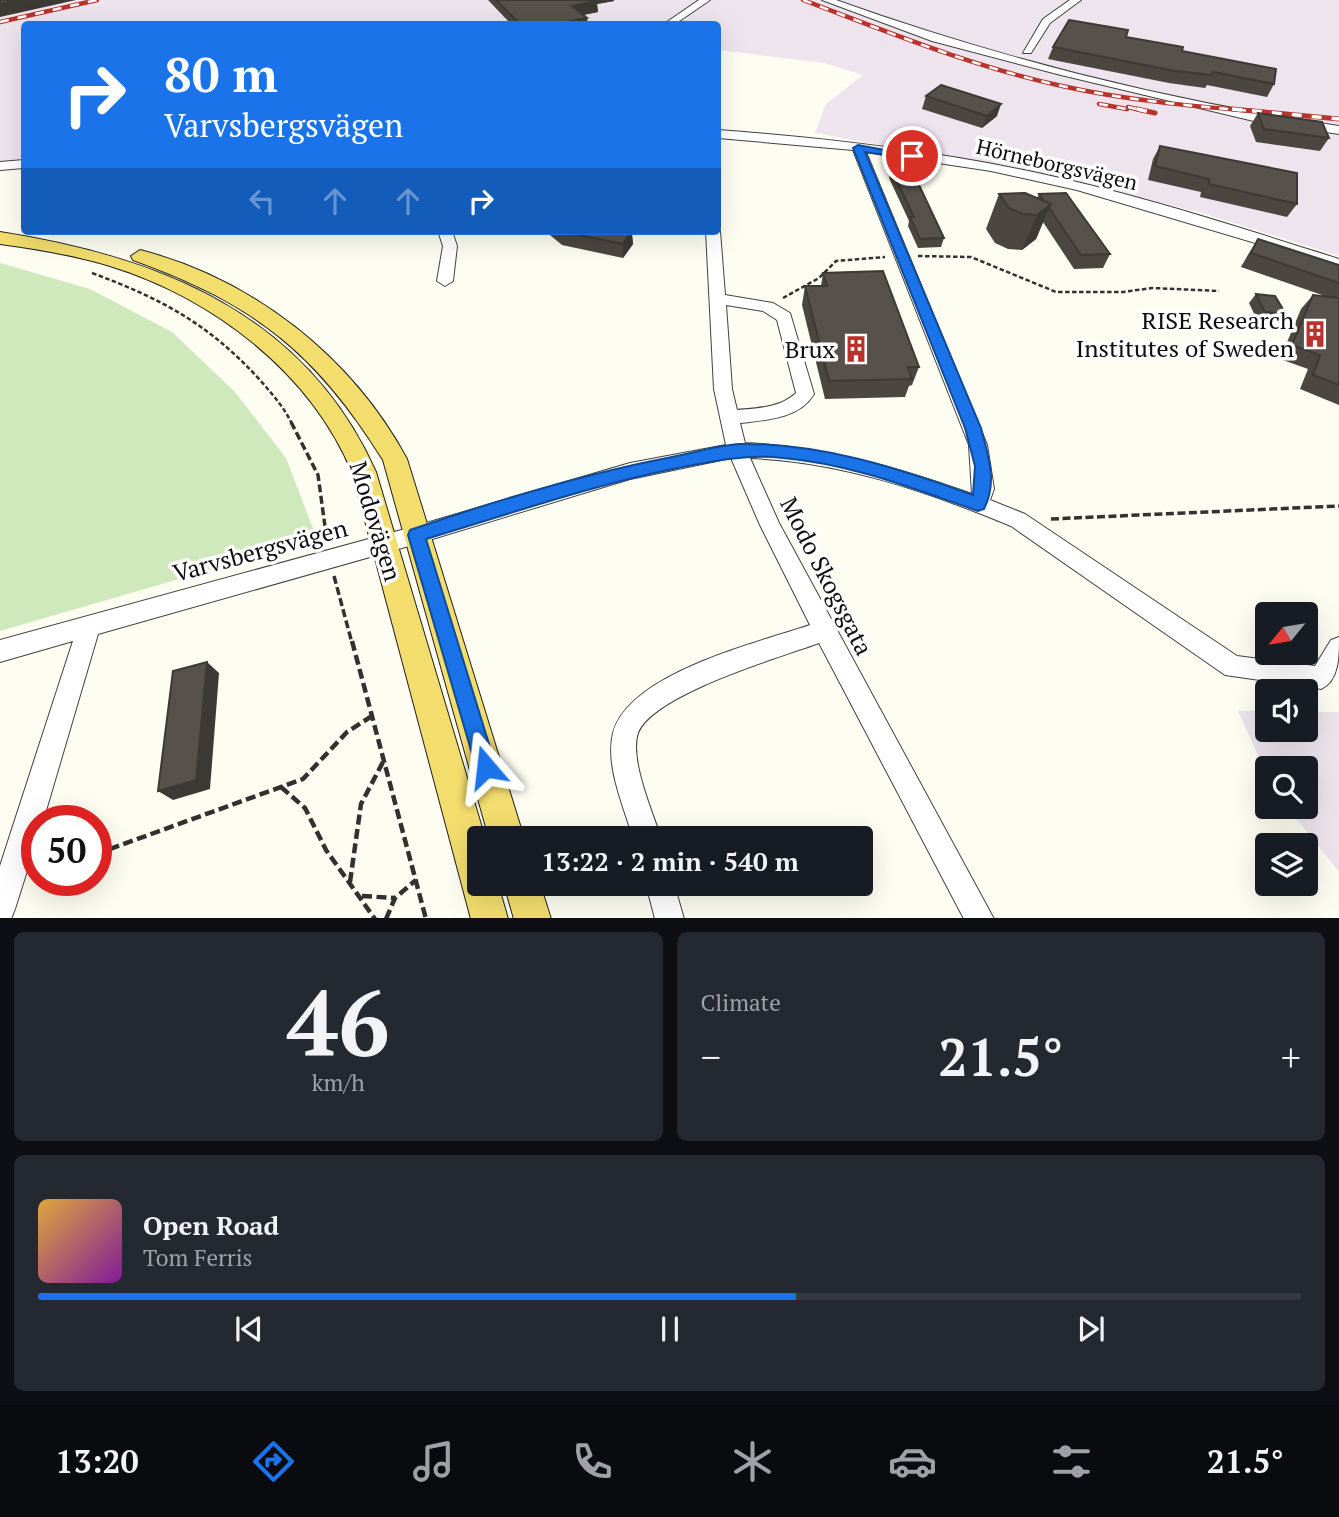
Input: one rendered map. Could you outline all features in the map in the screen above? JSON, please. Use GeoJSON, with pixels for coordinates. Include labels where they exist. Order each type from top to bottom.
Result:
{"type":"FeatureCollection","features":[{"type":"Feature","properties":{"kind":"main road","name":"Modovägen"},"geometry":{"type":"LineString","coordinates":[[0,227],[21,230]]}},
{"type":"Feature","properties":{"kind":"main road","name":"Modovägen"},"geometry":{"type":"LineString","coordinates":[[48,235],[89,242],[175,267],[258,309],[291,331],[335,372],[367,412],[395,459],[503,826]]}},
{"type":"Feature","properties":{"kind":"main road","name":"Modovägen"},"geometry":{"type":"LineString","coordinates":[[0,238],[73,252],[155,276],[235,322],[268,346],[310,384],[341,423],[364,472],[467,838]]}},
{"type":"Feature","properties":{"kind":"main road","name":"Modovägen"},"geometry":{"type":"LineString","coordinates":[[484,896],[491,918]]}},
{"type":"Feature","properties":{"kind":"main road"},"geometry":{"type":"LineString","coordinates":[[526,896],[533,918]]}},
{"type":"Feature","properties":{"kind":"street"},"geometry":{"type":"LineString","coordinates":[[674,21],[705,0]]}},
{"type":"Feature","properties":{"kind":"street"},"geometry":{"type":"LineString","coordinates":[[827,0],[936,38],[1065,73],[1258,118],[1339,130]]}},
{"type":"Feature","properties":{"kind":"street"},"geometry":{"type":"LineString","coordinates":[[1027,51],[1046,21],[1076,0]]}},
{"type":"Feature","properties":{"kind":"street"},"geometry":{"type":"LineString","coordinates":[[858,10],[873,2]]}},
{"type":"Feature","properties":{"kind":"street","name":"Hörneborgsvägen"},"geometry":{"type":"LineString","coordinates":[[721,134],[795,139],[992,167],[1243,233],[1339,264]]}},
{"type":"Feature","properties":{"kind":"street"},"geometry":{"type":"LineString","coordinates":[[858,148],[978,445],[984,489],[978,504]]}},
{"type":"Feature","properties":{"kind":"street"},"geometry":{"type":"LineString","coordinates":[[0,166],[21,164]]}},
{"type":"Feature","properties":{"kind":"street"},"geometry":{"type":"LineString","coordinates":[[445,281],[450,246],[446,235]]}},
{"type":"Feature","properties":{"kind":"street","name":"Modo Skogsgata"},"geometry":{"type":"LineString","coordinates":[[713,235],[723,389],[737,450],[770,525],[979,918]]}},
{"type":"Feature","properties":{"kind":"street"},"geometry":{"type":"LineString","coordinates":[[717,299],[778,311],[784,317],[805,394],[789,408],[730,418]]}},
{"type":"Feature","properties":{"kind":"street","name":"Varvsbergsvägen"},"geometry":{"type":"LineString","coordinates":[[0,651],[416,535],[630,471],[737,450],[783,452],[847,462],[898,475],[1018,520],[1233,667],[1321,678],[1339,649]]}},
{"type":"Feature","properties":{"kind":"street"},"geometry":{"type":"LineString","coordinates":[[0,909],[10,852],[89,625]]}},
{"type":"Feature","properties":{"kind":"street"},"geometry":{"type":"LineString","coordinates":[[643,826],[624,761],[628,725],[655,696],[825,631]]}},
{"type":"Feature","properties":{"kind":"street"},"geometry":{"type":"LineString","coordinates":[[663,896],[670,918]]}},
{"type":"Feature","properties":{"kind":"path"},"geometry":{"type":"LineString","coordinates":[[778,311],[782,299],[819,278],[836,261],[903,256],[971,257],[1056,292],[1123,292],[1152,288],[1219,290]]}},
{"type":"Feature","properties":{"kind":"path"},"geometry":{"type":"LineString","coordinates":[[83,269],[127,286],[194,319],[237,355],[285,409],[318,475],[330,558],[426,918]]}},
{"type":"Feature","properties":{"kind":"path"},"geometry":{"type":"LineString","coordinates":[[1018,520],[1339,506]]}},
{"type":"Feature","properties":{"kind":"path"},"geometry":{"type":"LineString","coordinates":[[112,848],[303,779],[319,766],[347,732],[372,716]]}},
{"type":"Feature","properties":{"kind":"path"},"geometry":{"type":"LineString","coordinates":[[350,884],[361,804],[384,760]]}},
{"type":"Feature","properties":{"kind":"path"},"geometry":{"type":"LineString","coordinates":[[281,787],[305,808],[326,850],[374,918]]}},
{"type":"Feature","properties":{"kind":"path"},"geometry":{"type":"LineString","coordinates":[[386,918],[395,898],[416,880]]}},
{"type":"Feature","properties":{"kind":"path"},"geometry":{"type":"LineString","coordinates":[[360,896],[395,898]]}},
{"type":"Feature","properties":{"kind":"shaded area"},"geometry":{"type":"Polygon","coordinates":[[[0,0],[1339,0],[1339,256],[1199,212],[1053,177],[815,133],[826,104],[863,75],[824,63],[721,50],[721,21],[21,21],[21,160],[0,162],[0,0]]]}},
{"type":"Feature","properties":{"kind":"shaded area"},"geometry":{"type":"Polygon","coordinates":[[[1238,711],[1255,711],[1255,742],[1318,742],[1318,712],[1339,712],[1339,872],[1318,846],[1318,833],[1308,833],[1297,819],[1318,819],[1318,756],[1258,756],[1238,711]]]}},
{"type":"Feature","properties":{"kind":"green space"},"geometry":{"type":"Polygon","coordinates":[[[0,263],[90,289],[172,332],[235,392],[286,458],[317,539],[0,631],[0,263]]]}},
{"type":"Feature","properties":{"kind":"building"},"geometry":{"type":"Polygon","coordinates":[[[0,0],[18,0],[0,4],[0,0]]]}},
{"type":"Feature","properties":{"kind":"building"},"geometry":{"type":"Polygon","coordinates":[[[496,0],[597,1],[572,6],[587,18],[571,21],[517,21],[496,0]]]}},
{"type":"Feature","properties":{"kind":"building"},"geometry":{"type":"Polygon","coordinates":[[[1069,20],[1128,30],[1126,37],[1183,47],[1182,51],[1276,69],[1274,84],[1213,72],[1212,75],[1175,71],[1053,47],[1069,20]]]}},
{"type":"Feature","properties":{"kind":"building"},"geometry":{"type":"Polygon","coordinates":[[[941,85],[1001,104],[987,116],[926,96],[941,85]]]}},
{"type":"Feature","properties":{"kind":"building"},"geometry":{"type":"Polygon","coordinates":[[[1258,113],[1322,122],[1329,138],[1264,129],[1258,113]]]}},
{"type":"Feature","properties":{"kind":"building"},"geometry":{"type":"Polygon","coordinates":[[[1160,146],[1297,173],[1297,204],[1209,184],[1209,179],[1155,166],[1160,146]]]}},
{"type":"Feature","properties":{"kind":"building"},"geometry":{"type":"Polygon","coordinates":[[[911,168],[944,238],[920,239],[910,217],[914,217],[891,169],[911,168]]]}},
{"type":"Feature","properties":{"kind":"building"},"geometry":{"type":"Polygon","coordinates":[[[1025,193],[1051,204],[1037,215],[1023,214],[1009,208],[999,194],[1025,193]]]}},
{"type":"Feature","properties":{"kind":"building"},"geometry":{"type":"Polygon","coordinates":[[[1066,193],[1110,254],[1081,255],[1049,208],[1051,204],[1044,201],[1039,194],[1066,193]]]}},
{"type":"Feature","properties":{"kind":"building"},"geometry":{"type":"Polygon","coordinates":[[[579,235],[629,235],[623,244],[579,235]]]}},
{"type":"Feature","properties":{"kind":"building"},"geometry":{"type":"Polygon","coordinates":[[[1258,239],[1339,265],[1339,283],[1251,253],[1258,239]]]}},
{"type":"Feature","properties":{"kind":"building","name":"Brux"},"geometry":{"type":"Polygon","coordinates":[[[883,271],[919,367],[908,367],[912,379],[829,381],[805,286],[827,286],[823,273],[883,271]]]}},
{"type":"Feature","properties":{"kind":"building"},"geometry":{"type":"Polygon","coordinates":[[[1256,294],[1275,296],[1286,314],[1265,312],[1256,294]]]}},
{"type":"Feature","properties":{"kind":"building","name":"RISE Research Institutes of Sweden"},"geometry":{"type":"Polygon","coordinates":[[[1313,295],[1339,298],[1339,385],[1313,375],[1320,355],[1292,345],[1313,295]]]}},
{"type":"Feature","properties":{"kind":"building"},"geometry":{"type":"Polygon","coordinates":[[[207,662],[196,780],[158,791],[173,671],[207,662]]]}},
{"type":"Feature","properties":{"kind":"railway"},"geometry":{"type":"LineString","coordinates":[[0,22],[97,0]]}},
{"type":"Feature","properties":{"kind":"railway"},"geometry":{"type":"LineString","coordinates":[[803,0],[931,48],[1029,78],[1133,99],[1253,111]]}},
{"type":"Feature","properties":{"kind":"railway"},"geometry":{"type":"LineString","coordinates":[[1099,104],[1127,109]]}},
{"type":"Feature","properties":{"kind":"railway"},"geometry":{"type":"LineString","coordinates":[[1128,107],[1145,111]]}},
{"type":"Feature","properties":{"kind":"railway"},"geometry":{"type":"LineString","coordinates":[[1137,109],[1155,113]]}},
{"type":"Feature","properties":{"kind":"railway"},"geometry":{"type":"LineString","coordinates":[[1232,109],[1339,119]]}},
{"type":"Feature","properties":{"kind":"place","name":"RISE Research Institutes of Sweden"},"geometry":{"type":"Point","coordinates":[1315,334]}},
{"type":"Feature","properties":{"kind":"place","name":"Brux"},"geometry":{"type":"Point","coordinates":[856,349]}},
{"type":"Feature","properties":{"kind":"route"},"geometry":{"type":"LineString","coordinates":[[486,767],[416,535],[630,471],[737,450],[783,452],[847,462],[898,475],[978,504],[984,489],[983,466],[973,428],[858,148],[912,156]]}}]}
